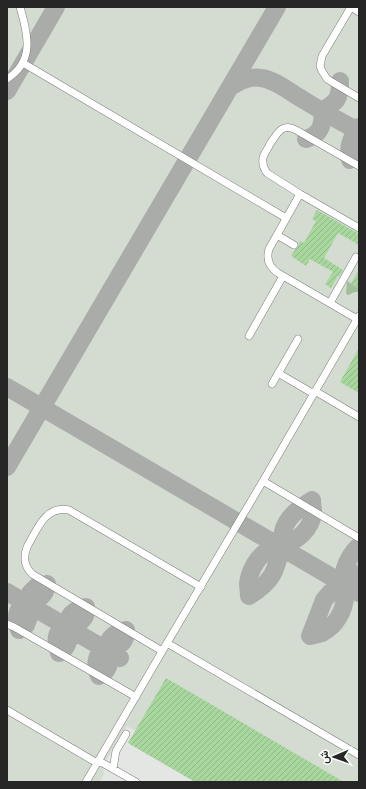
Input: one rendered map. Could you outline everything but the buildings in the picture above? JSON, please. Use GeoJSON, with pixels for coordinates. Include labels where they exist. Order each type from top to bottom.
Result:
{"type":"FeatureCollection","features":[{"type":"Feature","properties":{"kind":"lane"},"geometry":{"type":"LineString","coordinates":[[7,79],[14,74],[23,63],[28,42],[26,27],[20,7]]}},
{"type":"Feature","properties":{"kind":"lane"},"geometry":{"type":"LineString","coordinates":[[359,12],[351,7],[322,56],[320,66],[327,79],[359,98]]}},
{"type":"Feature","properties":{"kind":"lane"},"geometry":{"type":"LineString","coordinates":[[23,63],[286,218]]}},
{"type":"Feature","properties":{"kind":"lane"},"geometry":{"type":"LineString","coordinates":[[359,166],[293,128],[288,127],[277,133],[263,158],[264,169],[267,173],[359,228]]}},
{"type":"Feature","properties":{"kind":"lane"},"geometry":{"type":"LineString","coordinates":[[86,782],[358,318],[330,304],[283,276],[271,267],[268,258],[269,249],[300,194]]}},
{"type":"Feature","properties":{"kind":"lane"},"geometry":{"type":"LineString","coordinates":[[277,235],[294,245]]}},
{"type":"Feature","properties":{"kind":"lane"},"geometry":{"type":"LineString","coordinates":[[330,304],[356,257]]}},
{"type":"Feature","properties":{"kind":"lane"},"geometry":{"type":"LineString","coordinates":[[249,336],[283,276]]}},
{"type":"Feature","properties":{"kind":"lane"},"geometry":{"type":"LineString","coordinates":[[272,384],[298,339]]}},
{"type":"Feature","properties":{"kind":"lane"},"geometry":{"type":"LineString","coordinates":[[278,373],[359,417]]}},
{"type":"Feature","properties":{"kind":"lane"},"geometry":{"type":"LineString","coordinates":[[263,482],[359,538]]}},
{"type":"Feature","properties":{"kind":"lane"},"geometry":{"type":"LineString","coordinates":[[162,651],[32,574],[28,570],[25,562],[25,552],[44,518],[55,510],[69,510],[201,587]]}},
{"type":"Feature","properties":{"kind":"lane"},"geometry":{"type":"LineString","coordinates":[[7,624],[14,626],[136,697]]}},
{"type":"Feature","properties":{"kind":"lane"},"geometry":{"type":"LineString","coordinates":[[168,643],[359,755]]}},
{"type":"Feature","properties":{"kind":"lane"},"geometry":{"type":"LineString","coordinates":[[7,710],[113,769],[124,779],[136,782]]}},
{"type":"Feature","properties":{"kind":"lane"},"geometry":{"type":"LineString","coordinates":[[113,769],[116,751],[126,734]]}},
{"type":"Feature","properties":{"kind":"shaded area"},"geometry":{"type":"Polygon","coordinates":[[[7,7],[359,7],[359,782],[195,782],[128,743],[135,731],[127,726],[103,766],[104,774],[100,782],[7,782],[7,7]]]}},
{"type":"Feature","properties":{"kind":"green space"},"geometry":{"type":"Polygon","coordinates":[[[347,281],[359,288],[359,292],[348,295],[346,294],[347,281]]]}},
{"type":"Feature","properties":{"kind":"taxiway"},"geometry":{"type":"LineString","coordinates":[[7,91],[56,7]]}},
{"type":"Feature","properties":{"kind":"taxiway"},"geometry":{"type":"LineString","coordinates":[[7,467],[277,7]]}},
{"type":"Feature","properties":{"kind":"taxiway"},"geometry":{"type":"LineString","coordinates":[[229,88],[248,78],[267,79],[359,132]]}},
{"type":"Feature","properties":{"kind":"taxiway"},"geometry":{"type":"LineString","coordinates":[[306,139],[315,135],[320,129],[322,125],[322,111],[337,99],[340,81]]}},
{"type":"Feature","properties":{"kind":"taxiway"},"geometry":{"type":"LineString","coordinates":[[350,160],[350,144],[359,127]]}},
{"type":"Feature","properties":{"kind":"taxiway"},"geometry":{"type":"LineString","coordinates":[[7,387],[359,593]]}},
{"type":"Feature","properties":{"kind":"taxiway"},"geometry":{"type":"LineString","coordinates":[[312,500],[292,515],[286,523],[284,528],[281,547],[279,556],[272,576],[263,586],[249,596],[249,579],[257,560],[269,550],[279,548],[281,547],[287,545],[302,534],[310,524],[312,518],[312,500]]}},
{"type":"Feature","properties":{"kind":"taxiway"},"geometry":{"type":"LineString","coordinates":[[310,636],[327,630],[339,617],[345,601],[344,578],[346,566],[349,558],[359,546]]}},
{"type":"Feature","properties":{"kind":"taxiway"},"geometry":{"type":"LineString","coordinates":[[310,636],[324,600],[331,592],[359,574]]}},
{"type":"Feature","properties":{"kind":"taxiway"},"geometry":{"type":"LineString","coordinates":[[47,584],[37,586],[30,593],[27,603],[29,610],[29,617],[26,625],[19,630],[17,619],[18,611],[22,607],[28,604],[34,601],[40,598],[47,584]]}},
{"type":"Feature","properties":{"kind":"taxiway"},"geometry":{"type":"LineString","coordinates":[[7,592],[120,658]]}},
{"type":"Feature","properties":{"kind":"taxiway"},"geometry":{"type":"LineString","coordinates":[[59,653],[57,635],[64,628],[70,627],[76,625],[81,621],[85,615],[86,607],[76,610],[70,615],[68,621],[68,627],[69,634],[66,647],[59,653]]}},
{"type":"Feature","properties":{"kind":"taxiway"},"geometry":{"type":"LineString","coordinates":[[126,630],[119,632],[110,638],[107,644],[107,649],[107,652],[109,658],[108,666],[106,671],[99,676],[96,664],[98,657],[103,651],[108,649],[117,646],[121,644],[125,638],[126,630]]}}]}
